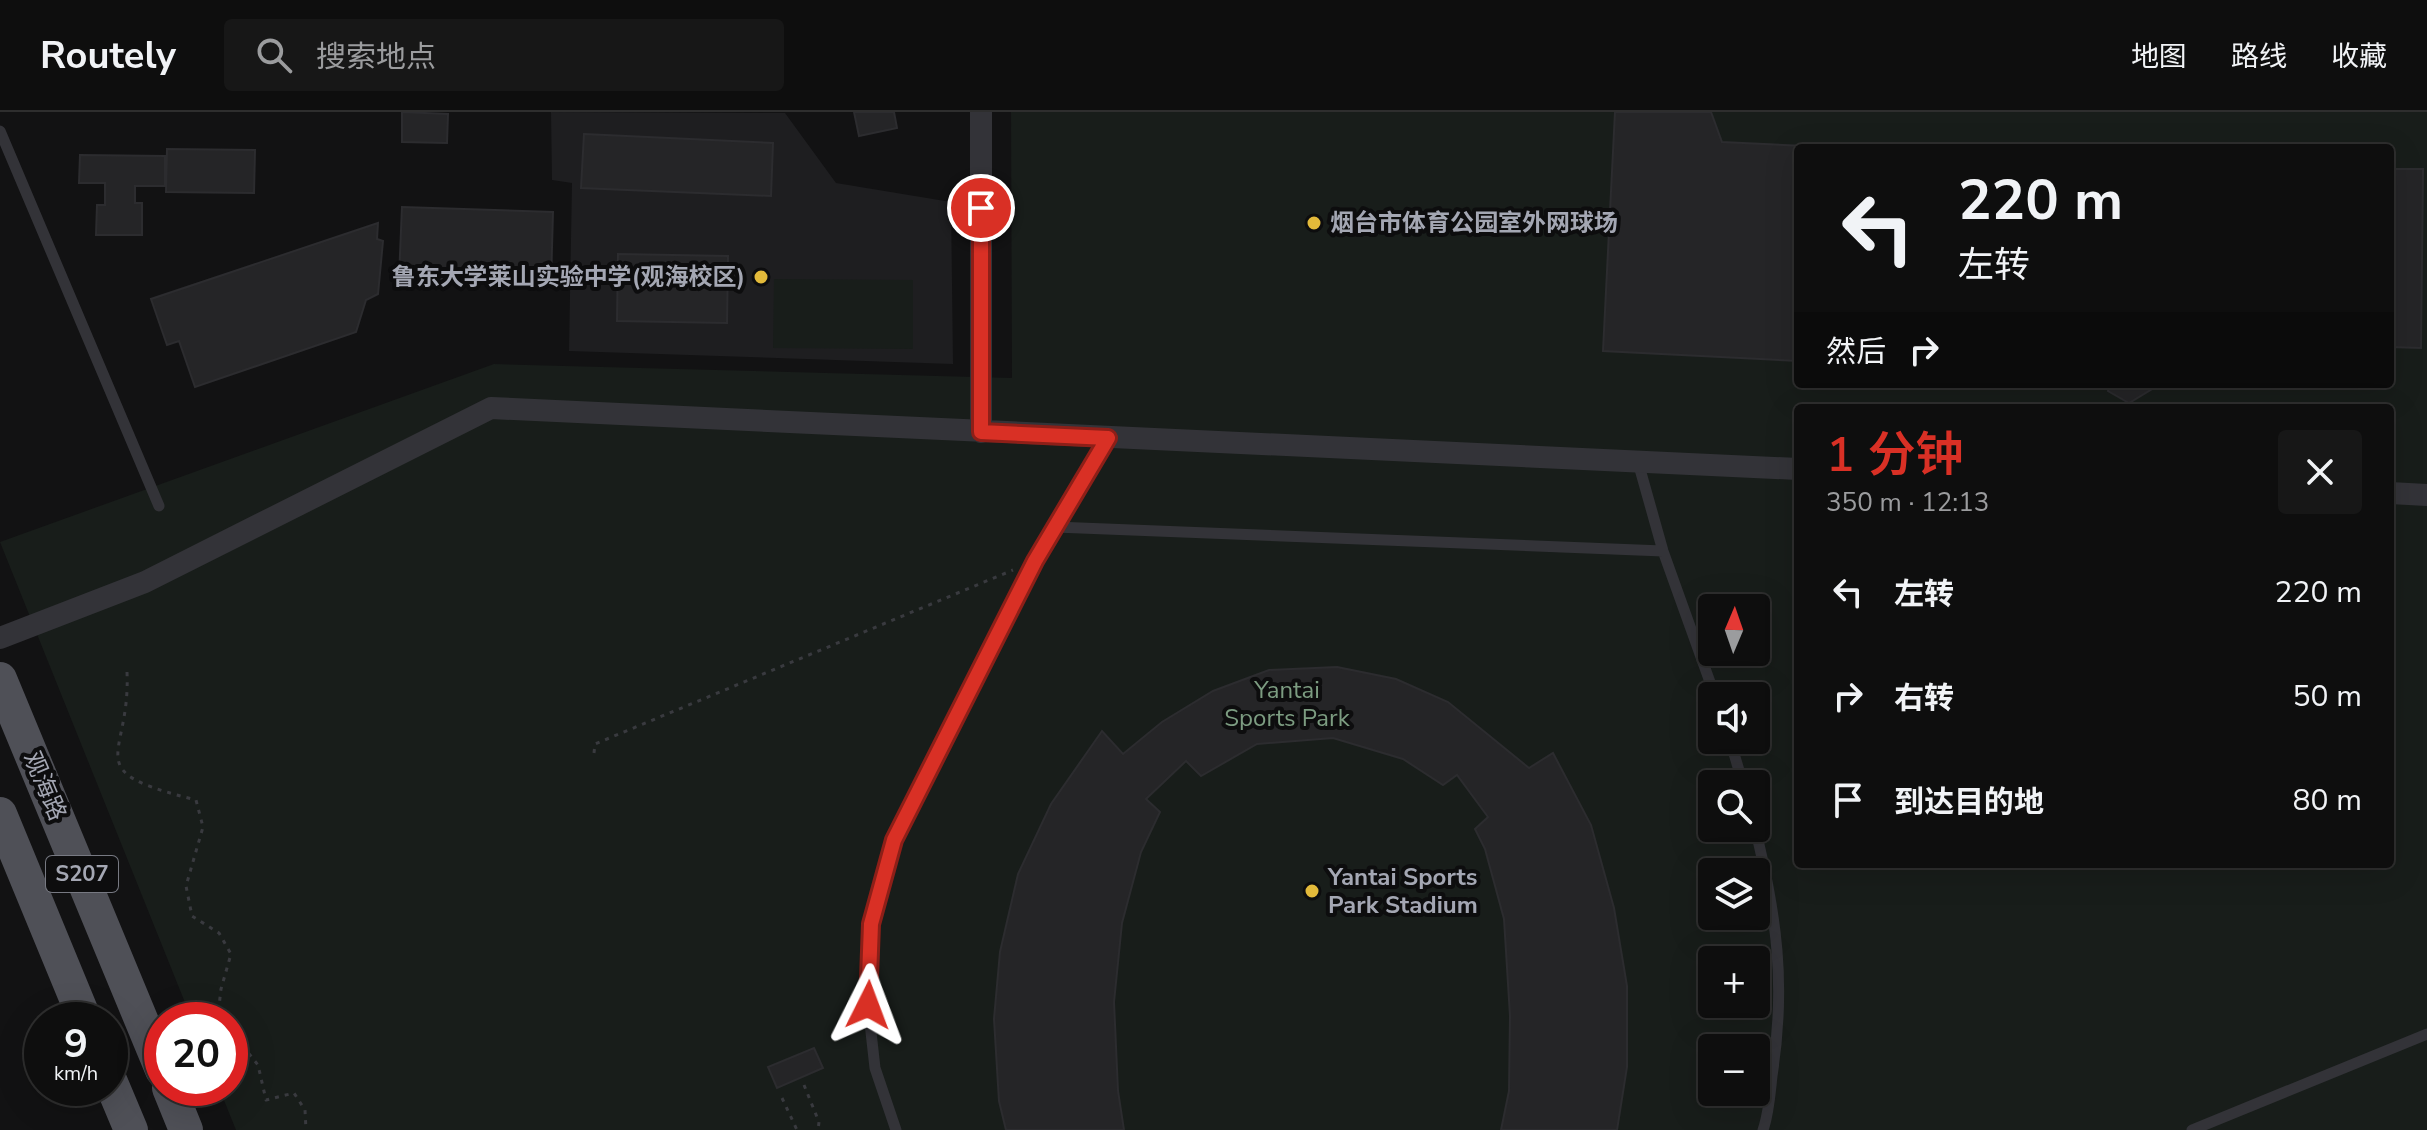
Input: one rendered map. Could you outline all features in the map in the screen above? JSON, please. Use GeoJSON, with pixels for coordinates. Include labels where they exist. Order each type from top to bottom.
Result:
{"type":"FeatureCollection","features":[{"type":"Feature","properties":{"kind":"main road","name":"观海路"},"geometry":{"type":"LineString","coordinates":[[0,679],[144,1027]]}},
{"type":"Feature","properties":{"kind":"main road","name":"S207"},"geometry":{"type":"LineString","coordinates":[[0,814],[78,1002]]}},
{"type":"Feature","properties":{"kind":"main road"},"geometry":{"type":"LineString","coordinates":[[121,1106],[131,1130]]}},
{"type":"Feature","properties":{"kind":"main road"},"geometry":{"type":"LineString","coordinates":[[176,1106],[186,1130]]}},
{"type":"Feature","properties":{"kind":"street"},"geometry":{"type":"LineString","coordinates":[[981,112],[981,432]]}},
{"type":"Feature","properties":{"kind":"street"},"geometry":{"type":"LineString","coordinates":[[0,638],[145,582],[491,408],[1794,469]]}},
{"type":"Feature","properties":{"kind":"street"},"geometry":{"type":"LineString","coordinates":[[2394,493],[2427,495]]}},
{"type":"Feature","properties":{"kind":"lane"},"geometry":{"type":"LineString","coordinates":[[0,131],[159,506]]}},
{"type":"Feature","properties":{"kind":"lane"},"geometry":{"type":"LineString","coordinates":[[896,1130],[875,1068],[868,1005],[871,924],[894,840],[1035,561],[1108,438]]}},
{"type":"Feature","properties":{"kind":"lane"},"geometry":{"type":"LineString","coordinates":[[1638,462],[1663,551],[1710,682]]}},
{"type":"Feature","properties":{"kind":"lane"},"geometry":{"type":"LineString","coordinates":[[1055,527],[1663,551]]}},
{"type":"Feature","properties":{"kind":"lane"},"geometry":{"type":"LineString","coordinates":[[1758,842],[1781,964],[1778,1037],[1763,1130]]}},
{"type":"Feature","properties":{"kind":"lane"},"geometry":{"type":"LineString","coordinates":[[2192,1130],[2427,1034]]}},
{"type":"Feature","properties":{"kind":"path"},"geometry":{"type":"LineString","coordinates":[[594,753],[595,744],[1035,561]]}},
{"type":"Feature","properties":{"kind":"path"},"geometry":{"type":"LineString","coordinates":[[127,672],[126,702],[116,750],[118,763],[125,775],[147,787],[196,800],[203,827],[186,886],[192,916],[219,933],[231,954],[220,1002]]}},
{"type":"Feature","properties":{"kind":"path"},"geometry":{"type":"LineString","coordinates":[[248,1052],[258,1065],[266,1100],[294,1093],[305,1110],[306,1130]]}},
{"type":"Feature","properties":{"kind":"path"},"geometry":{"type":"LineString","coordinates":[[804,1085],[819,1122],[818,1130]]}},
{"type":"Feature","properties":{"kind":"path"},"geometry":{"type":"LineString","coordinates":[[782,1098],[797,1130]]}},
{"type":"Feature","properties":{"kind":"shaded area","name":"鲁东大学莱山实验中学(观海校区)"},"geometry":{"type":"Polygon","coordinates":[[[551,112],[785,113],[836,183],[951,202],[953,364],[569,351],[572,183],[552,180],[551,112]]]}},
{"type":"Feature","properties":{"kind":"green space","name":"Yantai Sports Park"},"geometry":{"type":"Polygon","coordinates":[[[1011,112],[2427,112],[2427,1130],[236,1130],[226,1106],[248,1106],[248,1002],[185,1002],[0,542],[494,364],[1012,378],[1011,112]]]}},
{"type":"Feature","properties":{"kind":"green space"},"geometry":{"type":"Polygon","coordinates":[[[774,279],[913,280],[913,349],[773,348],[774,279]]]}},
{"type":"Feature","properties":{"kind":"building"},"geometry":{"type":"Polygon","coordinates":[[[402,112],[448,114],[447,143],[402,142],[402,112]]]}},
{"type":"Feature","properties":{"kind":"building"},"geometry":{"type":"Polygon","coordinates":[[[854,112],[894,112],[897,128],[859,136],[854,112]]]}},
{"type":"Feature","properties":{"kind":"building"},"geometry":{"type":"Polygon","coordinates":[[[1615,112],[1711,112],[1722,142],[1794,145],[1794,361],[1603,351],[1615,112]]]}},
{"type":"Feature","properties":{"kind":"building"},"geometry":{"type":"Polygon","coordinates":[[[584,134],[773,143],[771,196],[581,188],[584,134]]]}},
{"type":"Feature","properties":{"kind":"building"},"geometry":{"type":"Polygon","coordinates":[[[167,149],[255,150],[254,193],[166,192],[167,149]]]}},
{"type":"Feature","properties":{"kind":"building"},"geometry":{"type":"Polygon","coordinates":[[[80,155],[165,156],[165,186],[135,186],[135,203],[142,203],[142,235],[96,235],[97,205],[105,205],[105,183],[79,183],[80,155]]]}},
{"type":"Feature","properties":{"kind":"building"},"geometry":{"type":"Polygon","coordinates":[[[2394,169],[2423,169],[2421,348],[2394,347],[2394,169]]]}},
{"type":"Feature","properties":{"kind":"building"},"geometry":{"type":"Polygon","coordinates":[[[402,207],[553,212],[551,283],[399,278],[402,207]]]}},
{"type":"Feature","properties":{"kind":"building"},"geometry":{"type":"Polygon","coordinates":[[[378,223],[377,239],[383,241],[378,294],[366,300],[356,332],[195,387],[179,341],[167,345],[151,299],[378,223]]]}},
{"type":"Feature","properties":{"kind":"building"},"geometry":{"type":"Polygon","coordinates":[[[618,254],[728,256],[727,323],[617,321],[618,254]]]}},
{"type":"Feature","properties":{"kind":"building"},"geometry":{"type":"Polygon","coordinates":[[[2108,388],[2152,388],[2129,403],[2108,391],[2108,388]]]}},
{"type":"Feature","properties":{"kind":"building"},"geometry":{"type":"Polygon","coordinates":[[[1337,667],[1396,679],[1448,702],[1529,768],[1553,753],[1591,825],[1614,908],[1627,986],[1627,1067],[1617,1130],[1501,1130],[1509,1091],[1510,1016],[1504,919],[1485,849],[1475,829],[1488,817],[1457,775],[1443,785],[1403,759],[1333,738],[1257,744],[1201,776],[1186,761],[1146,799],[1160,812],[1141,852],[1122,923],[1114,1002],[1118,1091],[1124,1130],[1006,1130],[999,1101],[994,1019],[1000,952],[1018,874],[1051,804],[1102,731],[1123,754],[1162,722],[1213,691],[1269,670],[1337,667]]]}},
{"type":"Feature","properties":{"kind":"building"},"geometry":{"type":"Polygon","coordinates":[[[814,1048],[823,1068],[777,1088],[768,1067],[814,1048]]]}},
{"type":"Feature","properties":{"kind":"place","name":"烟台市体育公园室外网球场"},"geometry":{"type":"Point","coordinates":[1314,223]}},
{"type":"Feature","properties":{"kind":"place","name":"鲁东大学莱山实验中学(观海校区)"},"geometry":{"type":"Point","coordinates":[761,277]}},
{"type":"Feature","properties":{"kind":"place","name":"Yantai Sports Park Stadium"},"geometry":{"type":"Point","coordinates":[1312,891]}},
{"type":"Feature","properties":{"kind":"route"},"geometry":{"type":"LineString","coordinates":[[868,1005],[871,924],[894,840],[1035,561],[1108,438],[981,432],[981,208]]}}]}
